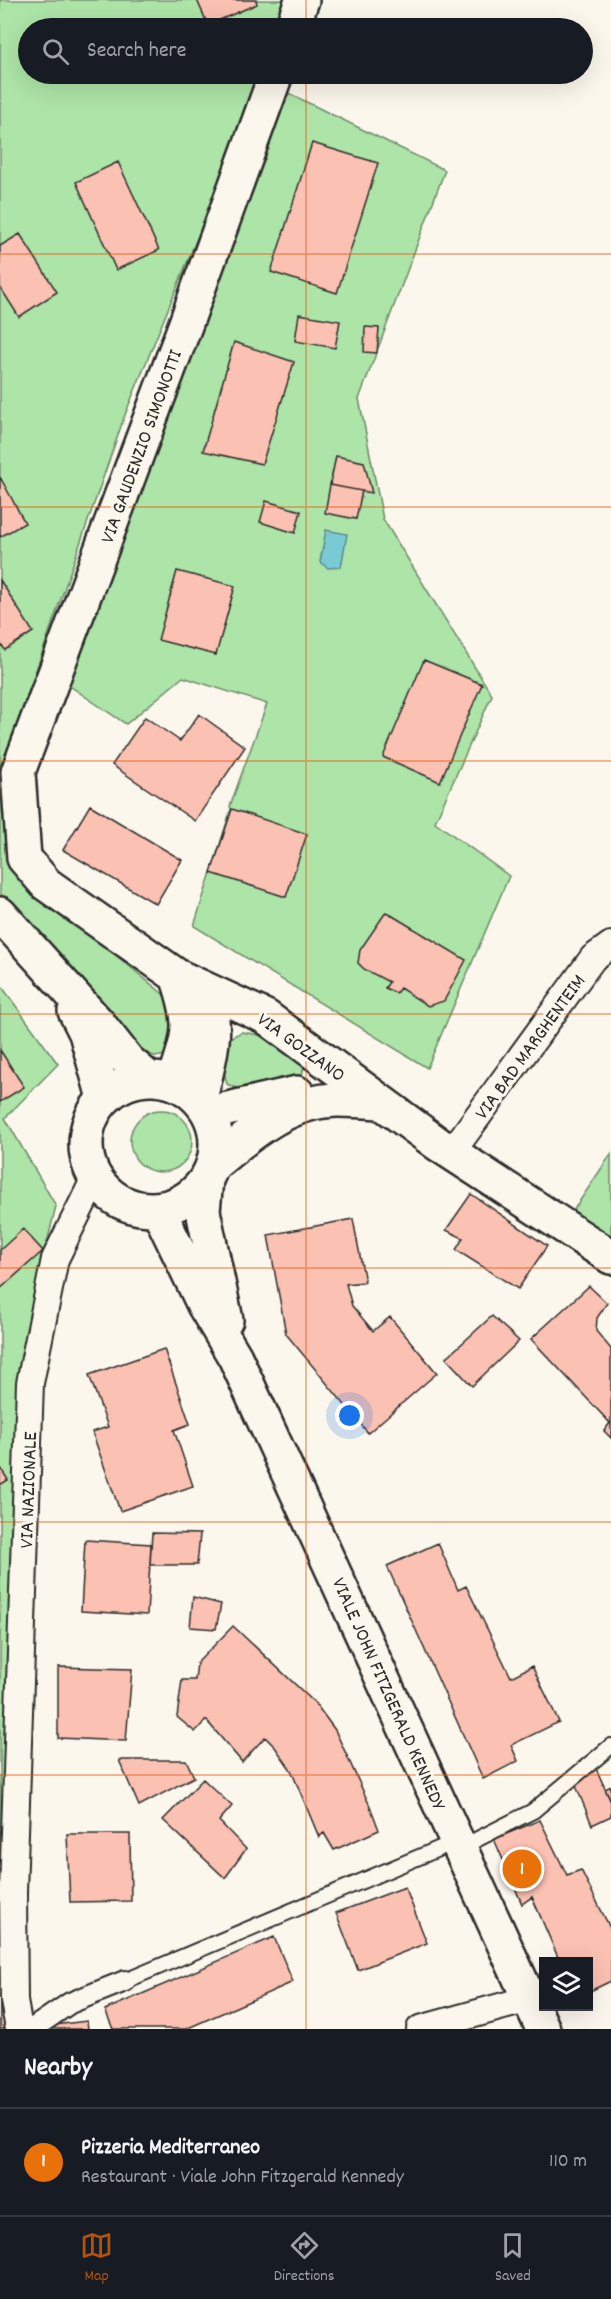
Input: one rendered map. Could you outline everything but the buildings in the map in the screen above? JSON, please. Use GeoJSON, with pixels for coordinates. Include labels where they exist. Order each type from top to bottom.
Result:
{"type":"FeatureCollection","features":[{"type":"Feature","properties":{"kind":"street"},"geometry":{"type":"LineString","coordinates":[[296,18],[302,0]]}},
{"type":"Feature","properties":{"kind":"street","name":"VIA GAUDENZIO SIMONOTTI"},"geometry":{"type":"LineString","coordinates":[[21,821],[9,776],[186,323],[272,84]]}},
{"type":"Feature","properties":{"kind":"street","name":"VIA GOZZANO"},"geometry":{"type":"LineString","coordinates":[[21,821],[24,858],[46,884],[191,982],[266,1017],[451,1153],[611,1257]]}},
{"type":"Feature","properties":{"kind":"street"},"geometry":{"type":"LineString","coordinates":[[0,914],[98,1023],[128,1061],[183,1093],[216,1138],[210,1172]]}},
{"type":"Feature","properties":{"kind":"street","name":"VIA BAD MARGHENTEIM"},"geometry":{"type":"LineString","coordinates":[[451,1153],[593,958],[611,945]]}},
{"type":"Feature","properties":{"kind":"street"},"geometry":{"type":"LineString","coordinates":[[183,1093],[213,1036],[213,1019],[191,982]]}},
{"type":"Feature","properties":{"kind":"street"},"geometry":{"type":"LineString","coordinates":[[61,983],[86,1034],[104,1098]]}},
{"type":"Feature","properties":{"kind":"street"},"geometry":{"type":"LineString","coordinates":[[345,1087],[379,1102],[334,1100],[286,1112],[262,1124],[210,1172],[193,1194],[177,1205],[158,1209],[139,1209],[122,1203],[106,1192],[95,1178],[88,1162],[85,1145],[87,1128],[94,1112],[104,1098],[117,1088],[183,1093],[345,1087]]}},
{"type":"Feature","properties":{"kind":"street","name":"VIALE JOHN FITZGERALD KENNEDY"},"geometry":{"type":"LineString","coordinates":[[210,1172],[203,1211],[214,1272],[235,1357]]}},
{"type":"Feature","properties":{"kind":"street","name":"VIA NAZIONALE"},"geometry":{"type":"LineString","coordinates":[[19,2029],[14,2001],[13,1892],[30,1383],[55,1259],[95,1178]]}},
{"type":"Feature","properties":{"kind":"street","name":"VIALE JOHN FITZGERALD KENNEDY"},"geometry":{"type":"LineString","coordinates":[[158,1209],[204,1305],[235,1357],[543,2029]]}},
{"type":"Feature","properties":{"kind":"street"},"geometry":{"type":"LineString","coordinates":[[32,2029],[70,2003],[125,1981]]}},
{"type":"Feature","properties":{"kind":"street"},"geometry":{"type":"LineString","coordinates":[[420,2029],[529,1999]]}},
{"type":"Feature","properties":{"kind":"lane"},"geometry":{"type":"LineString","coordinates":[[125,1981],[459,1844],[533,1811],[611,1746]]}},
{"type":"Feature","properties":{"kind":"green space"},"geometry":{"type":"Polygon","coordinates":[[[0,0],[293,0],[286,18],[18,18],[18,84],[260,84],[126,412],[3,765],[0,767],[0,0]]]}},
{"type":"Feature","properties":{"kind":"green space"},"geometry":{"type":"Polygon","coordinates":[[[272,85],[445,170],[359,399],[383,519],[492,695],[435,822],[509,876],[427,1068],[194,926],[231,809],[230,806],[267,704],[183,677],[126,724],[55,676],[272,85]]]}},
{"type":"Feature","properties":{"kind":"green space"},"geometry":{"type":"Polygon","coordinates":[[[5,796],[32,886],[174,1003],[178,1011],[169,1054],[156,1057],[126,1044],[70,965],[0,893],[0,798],[5,796]]]}},
{"type":"Feature","properties":{"kind":"green space"},"geometry":{"type":"Polygon","coordinates":[[[0,984],[58,1064],[5,1118],[56,1206],[31,1309],[8,1637],[14,2029],[0,2029],[0,984]]]}},
{"type":"Feature","properties":{"kind":"green space"},"geometry":{"type":"Polygon","coordinates":[[[242,1032],[259,1035],[304,1066],[302,1076],[255,1090],[245,1090],[227,1084],[219,1055],[229,1038],[242,1032]]]}},
{"type":"Feature","properties":{"kind":"green space"},"geometry":{"type":"Polygon","coordinates":[[[155,1110],[167,1110],[183,1119],[190,1129],[192,1141],[190,1153],[183,1163],[167,1172],[155,1172],[144,1167],[135,1158],[130,1147],[130,1135],[135,1124],[144,1115],[155,1110]]]}},
{"type":"Feature","properties":{"kind":"green space"},"geometry":{"type":"Polygon","coordinates":[[[611,1154],[611,1239],[571,1214],[611,1154]]]}},
{"type":"Feature","properties":{"kind":"water"},"geometry":{"type":"Polygon","coordinates":[[[326,530],[347,534],[341,567],[328,568],[320,562],[326,530]]]}},
{"type":"Feature","properties":{"kind":"place","name":"Pizzeria Mediterraneo"},"geometry":{"type":"Point","coordinates":[522,1869]}}]}
